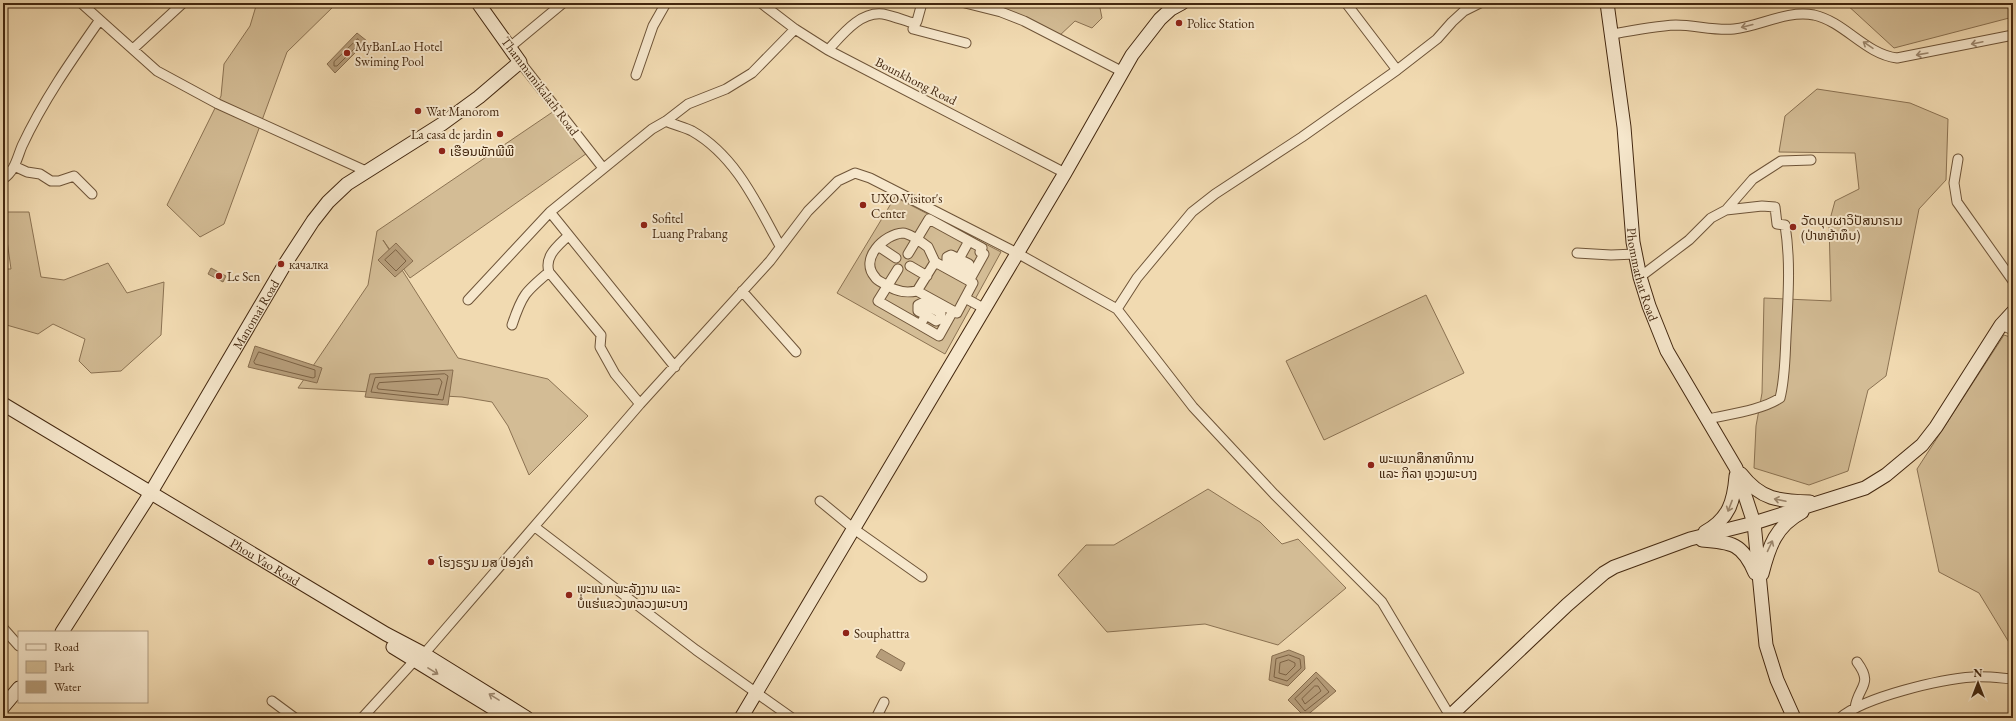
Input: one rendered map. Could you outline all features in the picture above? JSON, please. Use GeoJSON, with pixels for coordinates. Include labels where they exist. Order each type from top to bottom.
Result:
{"type":"FeatureCollection","features":[{"type":"Feature","properties":{"kind":"street"},"geometry":{"type":"LineString","coordinates":[[81,3],[99,21],[133,49],[157,72],[218,104],[366,170]]}},
{"type":"Feature","properties":{"kind":"street"},"geometry":{"type":"LineString","coordinates":[[133,49],[183,3]]}},
{"type":"Feature","properties":{"kind":"street","name":"Thammamikalath Road"},"geometry":{"type":"LineString","coordinates":[[478,3],[520,62],[603,168]]}},
{"type":"Feature","properties":{"kind":"street"},"geometry":{"type":"LineString","coordinates":[[510,47],[563,3]]}},
{"type":"Feature","properties":{"kind":"street"},"geometry":{"type":"LineString","coordinates":[[636,75],[653,26],[666,3]]}},
{"type":"Feature","properties":{"kind":"street","name":"Bounkhong Road"},"geometry":{"type":"LineString","coordinates":[[762,3],[795,29],[828,50],[1065,173]]}},
{"type":"Feature","properties":{"kind":"street"},"geometry":{"type":"LineString","coordinates":[[922,3],[917,21],[913,27],[915,31],[966,43]]}},
{"type":"Feature","properties":{"kind":"street"},"geometry":{"type":"LineString","coordinates":[[965,3],[1001,12],[1024,21],[1123,72]]}},
{"type":"Feature","properties":{"kind":"street"},"geometry":{"type":"LineString","coordinates":[[741,718],[985,309],[1141,42],[1168,6],[1182,3]]}},
{"type":"Feature","properties":{"kind":"street"},"geometry":{"type":"LineString","coordinates":[[1346,3],[1397,70]]}},
{"type":"Feature","properties":{"kind":"street"},"geometry":{"type":"LineString","coordinates":[[1117,309],[1137,278],[1192,212],[1215,194],[1302,137],[1397,70],[1437,39],[1464,11],[1480,3]]}},
{"type":"Feature","properties":{"kind":"street","name":"Phommathat Road"},"geometry":{"type":"LineString","coordinates":[[1607,3],[1612,34],[1636,254],[1640,277],[1649,306],[1667,351],[1736,468],[1754,523],[1766,645],[1777,680],[1794,718]]}},
{"type":"Feature","properties":{"kind":"street"},"geometry":{"type":"LineString","coordinates":[[828,50],[855,22],[870,15],[884,14],[913,23],[917,21]]}},
{"type":"Feature","properties":{"kind":"street"},"geometry":{"type":"LineString","coordinates":[[1612,34],[1677,25],[1735,29],[1788,15],[1805,14],[1815,15],[1834,22],[1881,54],[1892,57],[1903,57],[1940,51],[2013,35]]}},
{"type":"Feature","properties":{"kind":"street"},"geometry":{"type":"LineString","coordinates":[[3,179],[10,174],[36,116],[58,79],[99,21]]}},
{"type":"Feature","properties":{"kind":"street"},"geometry":{"type":"LineString","coordinates":[[468,300],[550,212],[603,168],[652,129],[666,121],[688,104],[726,89],[752,73],[795,29]]}},
{"type":"Feature","properties":{"kind":"street","name":"Manomai Road"},"geometry":{"type":"LineString","coordinates":[[63,631],[149,495],[285,264],[313,221],[328,202],[346,184],[366,170],[442,124],[479,97],[520,62]]}},
{"type":"Feature","properties":{"kind":"street"},"geometry":{"type":"LineString","coordinates":[[666,121],[692,132],[721,154],[748,186],[780,246]]}},
{"type":"Feature","properties":{"kind":"street"},"geometry":{"type":"LineString","coordinates":[[1958,159],[1954,183],[1957,202],[2013,281]]}},
{"type":"Feature","properties":{"kind":"street"},"geometry":{"type":"LineString","coordinates":[[1726,210],[1752,179],[1781,161],[1811,160]]}},
{"type":"Feature","properties":{"kind":"street"},"geometry":{"type":"LineString","coordinates":[[14,166],[27,172],[40,174],[51,181],[59,181],[74,176],[92,194]]}},
{"type":"Feature","properties":{"kind":"street"},"geometry":{"type":"LineString","coordinates":[[362,718],[419,657],[535,527],[640,404],[770,261],[808,211],[838,181],[855,173],[870,178],[1017,253],[1117,309],[1193,407],[1274,494],[1382,602],[1449,717],[1567,605],[1604,573],[1614,567],[1690,539],[1754,523],[1865,488],[1886,475],[1922,445],[1936,427],[2001,326],[2013,312]]}},
{"type":"Feature","properties":{"kind":"street"},"geometry":{"type":"LineString","coordinates":[[1640,277],[1689,240],[1711,218],[1726,210],[1762,206],[1775,207],[1777,224],[1785,225],[1789,248],[1789,270],[1784,377],[1780,398],[1775,402],[1708,419]]}},
{"type":"Feature","properties":{"kind":"street"},"geometry":{"type":"LineString","coordinates":[[550,212],[675,367]]}},
{"type":"Feature","properties":{"kind":"street"},"geometry":{"type":"LineString","coordinates":[[908,254],[929,219],[982,248],[980,252],[984,254],[969,281]]}},
{"type":"Feature","properties":{"kind":"street"},"geometry":{"type":"LineString","coordinates":[[904,233],[917,239],[928,247],[935,262],[973,283],[957,313],[917,291],[908,293],[898,291],[874,277],[870,266],[872,255],[878,246],[888,237],[904,233]]}},
{"type":"Feature","properties":{"kind":"street"},"geometry":{"type":"LineString","coordinates":[[568,236],[548,258],[547,264],[549,272],[601,335],[600,347],[615,374],[640,404]]}},
{"type":"Feature","properties":{"kind":"street"},"geometry":{"type":"LineString","coordinates":[[959,259],[969,241]]}},
{"type":"Feature","properties":{"kind":"street"},"geometry":{"type":"LineString","coordinates":[[878,246],[896,258]]}},
{"type":"Feature","properties":{"kind":"street"},"geometry":{"type":"LineString","coordinates":[[1577,253],[1611,256],[1636,254]]}},
{"type":"Feature","properties":{"kind":"street"},"geometry":{"type":"LineString","coordinates":[[917,291],[935,262]]}},
{"type":"Feature","properties":{"kind":"street"},"geometry":{"type":"LineString","coordinates":[[910,266],[927,276]]}},
{"type":"Feature","properties":{"kind":"street"},"geometry":{"type":"LineString","coordinates":[[898,269],[878,301],[939,336],[954,311]]}},
{"type":"Feature","properties":{"kind":"street"},"geometry":{"type":"LineString","coordinates":[[512,326],[526,291],[549,272]]}},
{"type":"Feature","properties":{"kind":"street"},"geometry":{"type":"LineString","coordinates":[[742,291],[796,352]]}},
{"type":"Feature","properties":{"kind":"street"},"geometry":{"type":"LineString","coordinates":[[965,298],[985,309]]}},
{"type":"Feature","properties":{"kind":"street"},"geometry":{"type":"LineString","coordinates":[[920,325],[926,315]]}},
{"type":"Feature","properties":{"kind":"street"},"geometry":{"type":"LineString","coordinates":[[2001,326],[2013,330]]}},
{"type":"Feature","properties":{"kind":"street","name":"Phou Vao Road"},"geometry":{"type":"LineString","coordinates":[[3,404],[149,495]]}},
{"type":"Feature","properties":{"kind":"street","name":"Phou Vao Road"},"geometry":{"type":"LineString","coordinates":[[3,414],[149,495],[386,634],[509,718]]}},
{"type":"Feature","properties":{"kind":"street"},"geometry":{"type":"LineString","coordinates":[[1690,539],[1715,526],[1729,510],[1735,491],[1736,468]]}},
{"type":"Feature","properties":{"kind":"street"},"geometry":{"type":"LineString","coordinates":[[1736,468],[1750,486],[1767,497],[1788,501],[1819,502]]}},
{"type":"Feature","properties":{"kind":"street"},"geometry":{"type":"LineString","coordinates":[[820,501],[854,529],[922,577]]}},
{"type":"Feature","properties":{"kind":"street"},"geometry":{"type":"LineString","coordinates":[[1760,584],[1768,550],[1780,529],[1797,515],[1819,502]]}},
{"type":"Feature","properties":{"kind":"street"},"geometry":{"type":"LineString","coordinates":[[535,527],[696,650],[756,694],[792,718]]}},
{"type":"Feature","properties":{"kind":"street"},"geometry":{"type":"LineString","coordinates":[[1690,539],[1719,541],[1735,545],[1749,558],[1760,584]]}},
{"type":"Feature","properties":{"kind":"street"},"geometry":{"type":"LineString","coordinates":[[3,628],[18,645]]}},
{"type":"Feature","properties":{"kind":"street","name":"Phou Vao Road"},"geometry":{"type":"LineString","coordinates":[[419,657],[527,718]]}},
{"type":"Feature","properties":{"kind":"street"},"geometry":{"type":"LineString","coordinates":[[1855,708],[1856,701],[1865,682],[1865,673],[1857,662]]}},
{"type":"Feature","properties":{"kind":"street"},"geometry":{"type":"LineString","coordinates":[[1840,718],[1855,708],[1906,689],[1960,679],[1987,677],[2013,679]]}},
{"type":"Feature","properties":{"kind":"street"},"geometry":{"type":"LineString","coordinates":[[3,707],[18,689]]}},
{"type":"Feature","properties":{"kind":"street"},"geometry":{"type":"LineString","coordinates":[[272,701],[295,718]]}},
{"type":"Feature","properties":{"kind":"street"},"geometry":{"type":"LineString","coordinates":[[876,718],[884,702]]}},
{"type":"Feature","properties":{"kind":"green space"},"geometry":{"type":"Polygon","coordinates":[[[259,3],[337,3],[287,52],[224,224],[200,237],[167,205],[221,96],[224,64],[250,26],[256,6],[259,3]]]}},
{"type":"Feature","properties":{"kind":"green space"},"geometry":{"type":"Polygon","coordinates":[[[993,3],[1099,3],[1102,18],[1092,28],[1075,21],[1058,37],[993,3]]]}},
{"type":"Feature","properties":{"kind":"green space"},"geometry":{"type":"Polygon","coordinates":[[[1845,3],[2013,3],[2013,17],[1894,48],[1845,3]]]}},
{"type":"Feature","properties":{"kind":"green space"},"geometry":{"type":"Polygon","coordinates":[[[1817,89],[1910,103],[1948,119],[1946,180],[1919,209],[1886,376],[1868,390],[1848,471],[1809,485],[1754,468],[1756,426],[1762,393],[1764,298],[1831,301],[1829,223],[1835,201],[1859,189],[1855,153],[1779,152],[1785,116],[1817,89]]]}},
{"type":"Feature","properties":{"kind":"green space"},"geometry":{"type":"Polygon","coordinates":[[[557,109],[590,151],[410,278],[383,240],[458,358],[548,379],[588,416],[529,475],[508,426],[492,402],[462,397],[298,388],[368,285],[377,231],[557,109]]]}},
{"type":"Feature","properties":{"kind":"green space"},"geometry":{"type":"Polygon","coordinates":[[[895,197],[1001,252],[945,354],[837,293],[895,197]]]}},
{"type":"Feature","properties":{"kind":"green space"},"geometry":{"type":"Polygon","coordinates":[[[3,212],[29,212],[41,277],[64,280],[108,263],[127,293],[164,282],[161,335],[121,371],[91,373],[79,361],[85,339],[53,324],[38,334],[3,324],[3,269],[11,269],[3,212]]]}},
{"type":"Feature","properties":{"kind":"green space"},"geometry":{"type":"Polygon","coordinates":[[[1426,295],[1464,373],[1324,440],[1286,361],[1426,295]]]}},
{"type":"Feature","properties":{"kind":"green space"},"geometry":{"type":"Polygon","coordinates":[[[2004,335],[2013,338],[2013,649],[1979,593],[1939,572],[1917,469],[2004,335]]]}},
{"type":"Feature","properties":{"kind":"green space"},"geometry":{"type":"Polygon","coordinates":[[[1208,489],[1260,522],[1282,544],[1298,539],[1346,588],[1278,645],[1205,624],[1107,632],[1058,575],[1086,545],[1114,545],[1208,489]]]}},
{"type":"Feature","properties":{"kind":"water","name":"MyBanLao Hotel Swiming Pool"},"geometry":{"type":"Polygon","coordinates":[[[357,33],[367,41],[335,73],[327,64],[357,33]]]}},
{"type":"Feature","properties":{"kind":"water"},"geometry":{"type":"Polygon","coordinates":[[[396,243],[413,261],[395,277],[378,260],[396,243]]]}},
{"type":"Feature","properties":{"kind":"water"},"geometry":{"type":"Polygon","coordinates":[[[211,268],[226,276],[223,282],[208,274],[211,268]]]}},
{"type":"Feature","properties":{"kind":"water"},"geometry":{"type":"Polygon","coordinates":[[[255,346],[322,368],[317,383],[248,367],[255,346]]]}},
{"type":"Feature","properties":{"kind":"water"},"geometry":{"type":"Polygon","coordinates":[[[453,370],[448,405],[365,397],[370,374],[453,370]]]}},
{"type":"Feature","properties":{"kind":"water"},"geometry":{"type":"Polygon","coordinates":[[[881,649],[905,663],[901,671],[876,657],[881,649]]]}},
{"type":"Feature","properties":{"kind":"water"},"geometry":{"type":"Polygon","coordinates":[[[1289,650],[1304,656],[1305,669],[1288,686],[1269,680],[1272,656],[1289,650]]]}},
{"type":"Feature","properties":{"kind":"water"},"geometry":{"type":"Polygon","coordinates":[[[1316,672],[1336,691],[1305,717],[1288,700],[1316,672]]]}},
{"type":"Feature","properties":{"kind":"place","name":"Police Station"},"geometry":{"type":"Point","coordinates":[1179,23]}},
{"type":"Feature","properties":{"kind":"place","name":"MyBanLao Hotel Swiming Pool"},"geometry":{"type":"Point","coordinates":[347,53]}},
{"type":"Feature","properties":{"kind":"place","name":"Wat Manorom"},"geometry":{"type":"Point","coordinates":[418,111]}},
{"type":"Feature","properties":{"kind":"place","name":"La casa de jardin"},"geometry":{"type":"Point","coordinates":[500,134]}},
{"type":"Feature","properties":{"kind":"place","name":"ເຮືອນພັກພີພີ"},"geometry":{"type":"Point","coordinates":[442,151]}},
{"type":"Feature","properties":{"kind":"place","name":"UXO Visitor's Center"},"geometry":{"type":"Point","coordinates":[863,205]}},
{"type":"Feature","properties":{"kind":"place","name":"Sofitel Luang Prabang"},"geometry":{"type":"Point","coordinates":[644,225]}},
{"type":"Feature","properties":{"kind":"place","name":"ວັດບຸບຜາວິປັສນາຣາມ (ປ່າຫຍ້າທຶບ)"},"geometry":{"type":"Point","coordinates":[1793,227]}},
{"type":"Feature","properties":{"kind":"place","name":"качалка"},"geometry":{"type":"Point","coordinates":[281,264]}},
{"type":"Feature","properties":{"kind":"place","name":"Le Sen"},"geometry":{"type":"Point","coordinates":[219,276]}},
{"type":"Feature","properties":{"kind":"place","name":"ພະແນກສຶກສາທິການ ແລະ ກິລາ ຫຼວງພະບາງ"},"geometry":{"type":"Point","coordinates":[1371,465]}},
{"type":"Feature","properties":{"kind":"place","name":"ໂຮງຣຽນ ມສ ປ່ອງຄຳ"},"geometry":{"type":"Point","coordinates":[431,562]}},
{"type":"Feature","properties":{"kind":"place","name":"ພະແນກພະລັງງານ ແລະ ບໍ່ແຮ່ແຂວງຫລວງພະບາງ"},"geometry":{"type":"Point","coordinates":[569,595]}},
{"type":"Feature","properties":{"kind":"place","name":"Souphattra"},"geometry":{"type":"Point","coordinates":[846,633]}}]}
